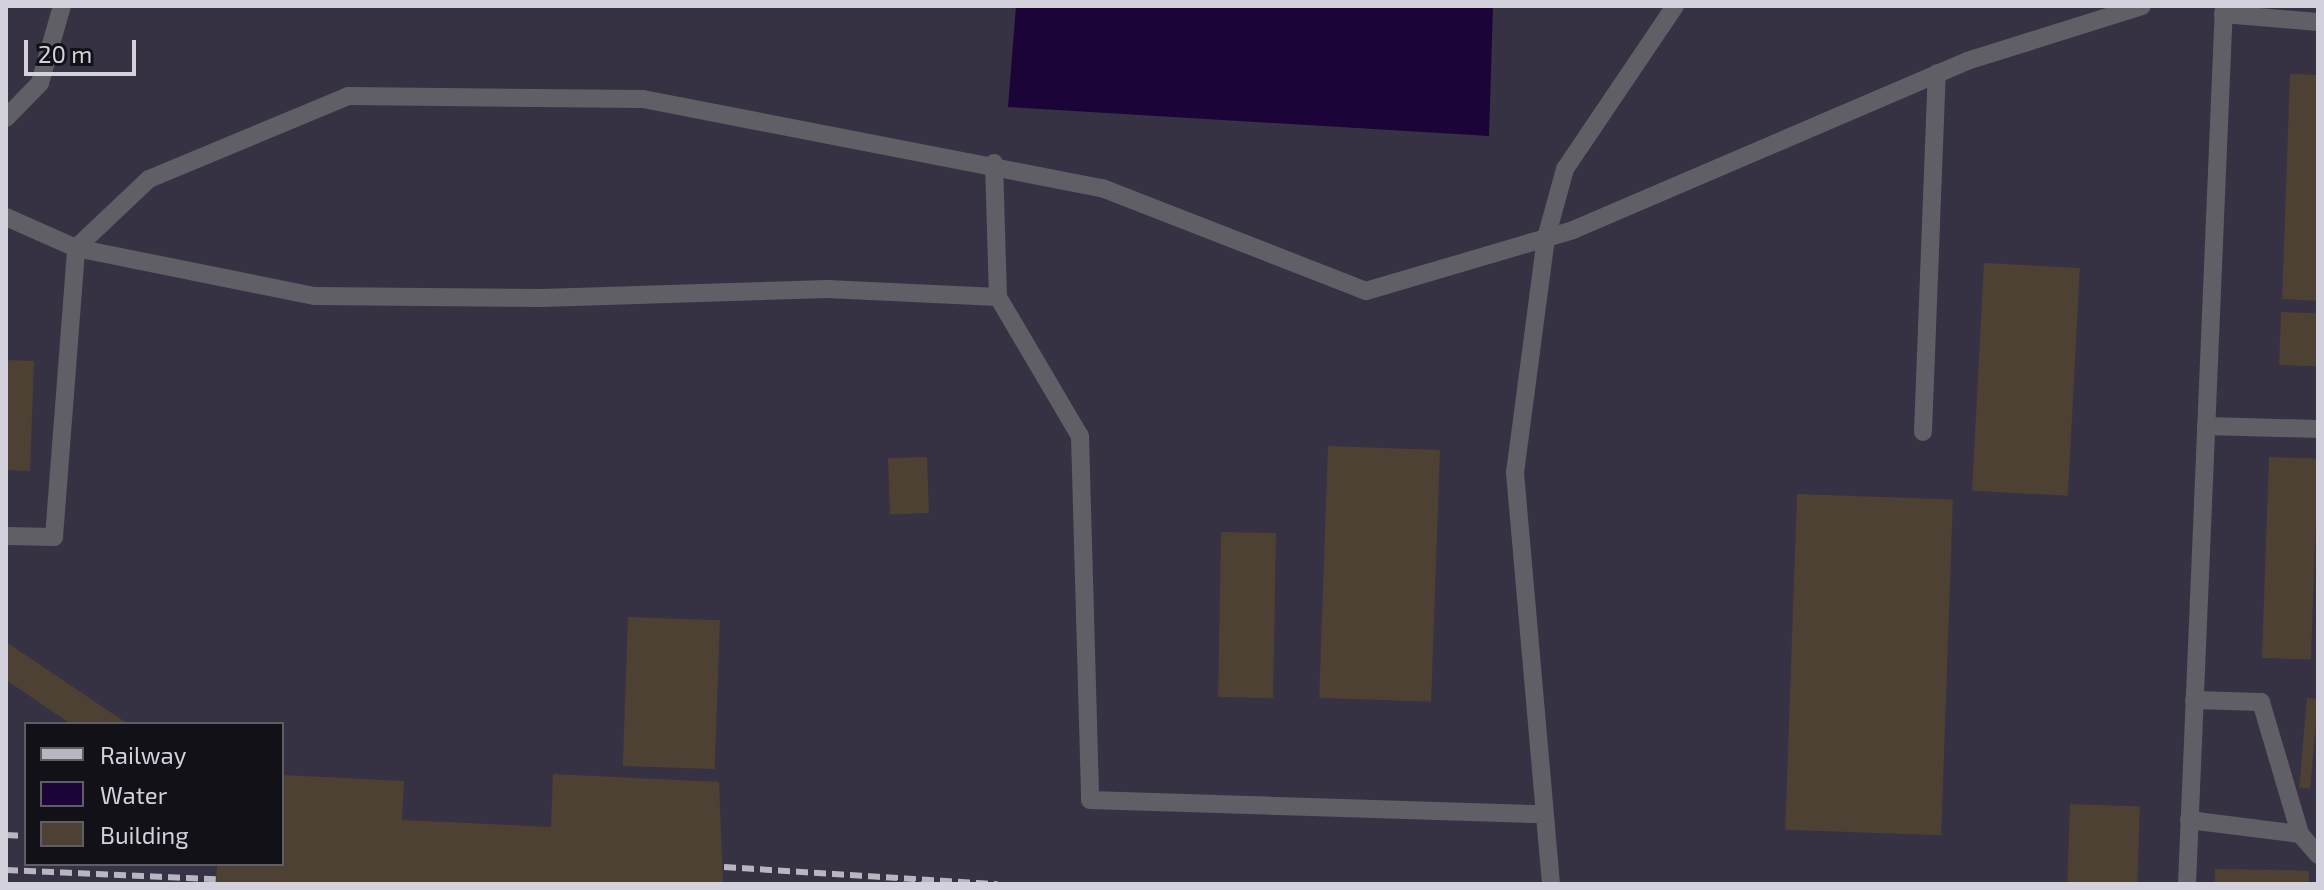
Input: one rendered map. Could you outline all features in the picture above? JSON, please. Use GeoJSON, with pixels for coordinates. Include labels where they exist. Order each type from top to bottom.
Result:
{"type":"FeatureCollection","features":[{"type":"Feature","properties":{"kind":"lane"},"geometry":{"type":"LineString","coordinates":[[6,118],[40,83],[62,6]]}},
{"type":"Feature","properties":{"kind":"lane"},"geometry":{"type":"LineString","coordinates":[[1551,884],[1515,473],[1546,238],[1565,169],[1675,6]]}},
{"type":"Feature","properties":{"kind":"lane"},"geometry":{"type":"LineString","coordinates":[[6,536],[54,537],[76,248],[149,179],[348,96],[643,99],[994,163],[1102,188],[1366,291],[1546,238],[1937,73],[2142,6]]}},
{"type":"Feature","properties":{"kind":"lane"},"geometry":{"type":"LineString","coordinates":[[2187,884],[2224,10],[2318,22]]}},
{"type":"Feature","properties":{"kind":"lane"},"geometry":{"type":"LineString","coordinates":[[1923,432],[1937,73]]}},
{"type":"Feature","properties":{"kind":"lane"},"geometry":{"type":"LineString","coordinates":[[994,163],[998,297],[1080,436],[1090,800],[1545,814]]}},
{"type":"Feature","properties":{"kind":"lane"},"geometry":{"type":"LineString","coordinates":[[6,217],[76,248],[314,296],[542,298],[827,289],[998,297]]}},
{"type":"Feature","properties":{"kind":"lane"},"geometry":{"type":"LineString","coordinates":[[2206,426],[2318,429]]}},
{"type":"Feature","properties":{"kind":"lane"},"geometry":{"type":"LineString","coordinates":[[2194,700],[2261,702],[2300,834],[2318,855]]}},
{"type":"Feature","properties":{"kind":"lane"},"geometry":{"type":"LineString","coordinates":[[2189,820],[2300,834]]}},
{"type":"Feature","properties":{"kind":"shaded area"},"geometry":{"type":"Polygon","coordinates":[[[6,6],[2318,6],[2318,884],[6,884],[6,6]]]}},
{"type":"Feature","properties":{"kind":"water"},"geometry":{"type":"Polygon","coordinates":[[[1016,6],[1493,6],[1489,136],[1008,107],[1016,6]]]}},
{"type":"Feature","properties":{"kind":"building"},"geometry":{"type":"Polygon","coordinates":[[[2290,74],[2318,75],[2318,301],[2282,299],[2290,74]]]}},
{"type":"Feature","properties":{"kind":"building"},"geometry":{"type":"Polygon","coordinates":[[[1984,263],[2080,268],[2068,496],[1972,491],[1984,263]]]}},
{"type":"Feature","properties":{"kind":"building"},"geometry":{"type":"Polygon","coordinates":[[[2281,312],[2318,313],[2316,366],[2279,365],[2281,312]]]}},
{"type":"Feature","properties":{"kind":"building"},"geometry":{"type":"Polygon","coordinates":[[[6,360],[34,361],[30,471],[6,470],[6,360]]]}},
{"type":"Feature","properties":{"kind":"building"},"geometry":{"type":"Polygon","coordinates":[[[1328,446],[1440,450],[1431,702],[1319,698],[1328,446]]]}},
{"type":"Feature","properties":{"kind":"building"},"geometry":{"type":"Polygon","coordinates":[[[927,457],[929,513],[890,514],[888,458],[927,457]]]}},
{"type":"Feature","properties":{"kind":"building"},"geometry":{"type":"Polygon","coordinates":[[[2269,457],[2318,459],[2311,660],[2262,658],[2269,457]]]}},
{"type":"Feature","properties":{"kind":"building"},"geometry":{"type":"Polygon","coordinates":[[[1797,494],[1953,499],[1941,835],[1785,830],[1797,494]]]}},
{"type":"Feature","properties":{"kind":"building"},"geometry":{"type":"Polygon","coordinates":[[[1221,532],[1276,533],[1273,698],[1218,697],[1221,532]]]}},
{"type":"Feature","properties":{"kind":"building"},"geometry":{"type":"Polygon","coordinates":[[[628,617],[720,620],[715,769],[623,766],[628,617]]]}},
{"type":"Feature","properties":{"kind":"building"},"geometry":{"type":"Polygon","coordinates":[[[6,642],[125,722],[68,722],[6,680],[6,642]]]}},
{"type":"Feature","properties":{"kind":"building"},"geometry":{"type":"Polygon","coordinates":[[[2307,698],[2318,699],[2310,789],[2299,788],[2307,698]]]}},
{"type":"Feature","properties":{"kind":"building"},"geometry":{"type":"Polygon","coordinates":[[[553,774],[719,782],[723,884],[216,884],[217,866],[284,866],[284,775],[404,781],[402,820],[551,827],[553,774]]]}},
{"type":"Feature","properties":{"kind":"building"},"geometry":{"type":"Polygon","coordinates":[[[2070,804],[2140,806],[2137,884],[2067,884],[2070,804]]]}},
{"type":"Feature","properties":{"kind":"building"},"geometry":{"type":"Polygon","coordinates":[[[2215,869],[2309,871],[2309,884],[2215,884],[2215,869]]]}},
{"type":"Feature","properties":{"kind":"railway"},"geometry":{"type":"LineString","coordinates":[[6,835],[24,836]]}},
{"type":"Feature","properties":{"kind":"railway"},"geometry":{"type":"LineString","coordinates":[[724,867],[997,884]]}},
{"type":"Feature","properties":{"kind":"railway"},"geometry":{"type":"LineString","coordinates":[[6,870],[216,879]]}}]}
